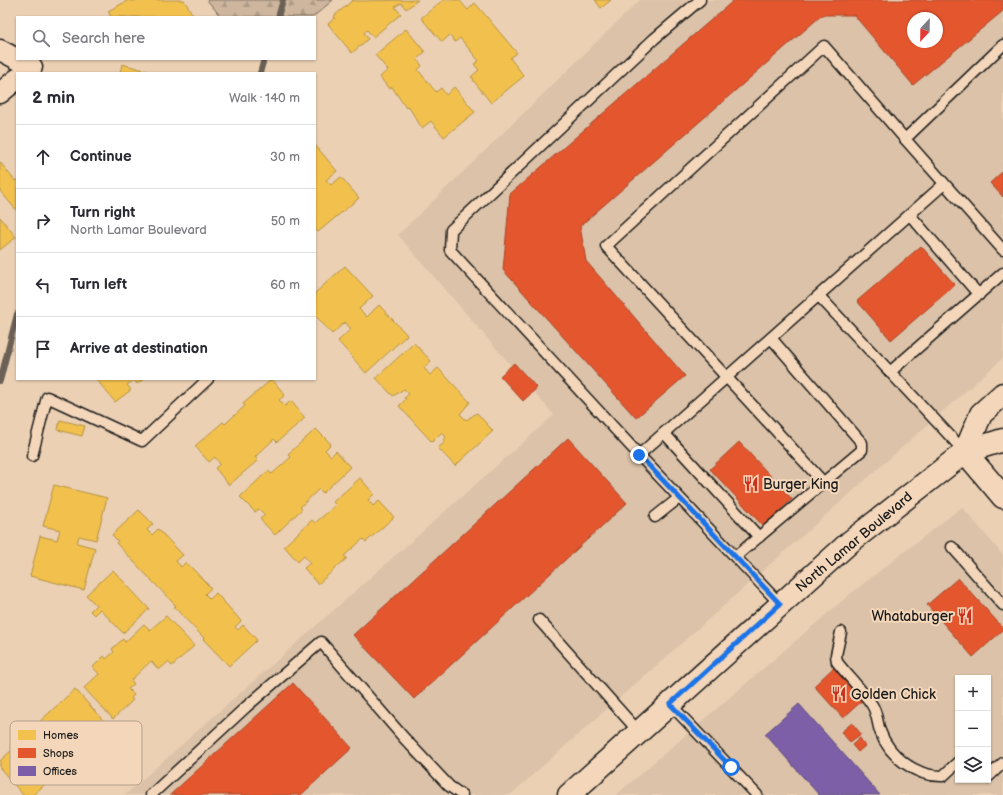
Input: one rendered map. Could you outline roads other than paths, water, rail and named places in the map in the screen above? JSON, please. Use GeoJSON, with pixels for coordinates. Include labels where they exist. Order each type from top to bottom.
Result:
{"type":"FeatureCollection","features":[{"type":"Feature","properties":{"kind":"main road","name":"North Lamar Boulevard"},"geometry":{"type":"LineString","coordinates":[[569,795],[850,542],[965,452],[982,414],[1003,394]]}},
{"type":"Feature","properties":{"kind":"main road"},"geometry":{"type":"LineString","coordinates":[[1003,440],[965,452],[1003,497]]}},
{"type":"Feature","properties":{"kind":"street"},"geometry":{"type":"LineString","coordinates":[[0,50],[23,72]]}},
{"type":"Feature","properties":{"kind":"street"},"geometry":{"type":"LineString","coordinates":[[0,93],[16,80]]}},
{"type":"Feature","properties":{"kind":"lane"},"geometry":{"type":"LineString","coordinates":[[700,0],[654,39],[451,230],[450,250],[679,498],[780,604]]}},
{"type":"Feature","properties":{"kind":"lane"},"geometry":{"type":"LineString","coordinates":[[905,139],[1003,45]]}},
{"type":"Feature","properties":{"kind":"lane"},"geometry":{"type":"LineString","coordinates":[[823,482],[606,246],[824,46],[1003,250]]}},
{"type":"Feature","properties":{"kind":"lane"},"geometry":{"type":"LineString","coordinates":[[639,455],[944,184]]}},
{"type":"Feature","properties":{"kind":"lane"},"geometry":{"type":"LineString","coordinates":[[910,214],[979,294]]}},
{"type":"Feature","properties":{"kind":"lane"},"geometry":{"type":"LineString","coordinates":[[890,372],[1003,273]]}},
{"type":"Feature","properties":{"kind":"lane"},"geometry":{"type":"LineString","coordinates":[[819,296],[965,452]]}},
{"type":"Feature","properties":{"kind":"lane"},"geometry":{"type":"LineString","coordinates":[[735,557],[862,450],[862,443],[771,338]]}},
{"type":"Feature","properties":{"kind":"lane"},"geometry":{"type":"LineString","coordinates":[[32,456],[47,397],[142,441],[207,380]]}},
{"type":"Feature","properties":{"kind":"lane"},"geometry":{"type":"LineString","coordinates":[[664,433],[759,537]]}},
{"type":"Feature","properties":{"kind":"lane"},"geometry":{"type":"LineString","coordinates":[[655,517],[679,498]]}},
{"type":"Feature","properties":{"kind":"lane"},"geometry":{"type":"LineString","coordinates":[[952,547],[1003,605]]}},
{"type":"Feature","properties":{"kind":"lane"},"geometry":{"type":"LineString","coordinates":[[539,620],[639,732]]}},
{"type":"Feature","properties":{"kind":"lane"},"geometry":{"type":"LineString","coordinates":[[841,632],[836,655],[837,662],[872,704],[884,739],[896,755],[908,766],[929,776],[943,776],[955,765]]}},
{"type":"Feature","properties":{"kind":"lane"},"geometry":{"type":"LineString","coordinates":[[151,795],[246,707],[321,642],[450,791],[462,795]]}},
{"type":"Feature","properties":{"kind":"lane"},"geometry":{"type":"LineString","coordinates":[[670,704],[757,795]]}},
{"type":"Feature","properties":{"kind":"lane"},"geometry":{"type":"LineString","coordinates":[[991,773],[1003,763]]}},
{"type":"Feature","properties":{"kind":"waterway"},"geometry":{"type":"LineString","coordinates":[[278,16],[283,0]]}},
{"type":"Feature","properties":{"kind":"waterway"},"geometry":{"type":"LineString","coordinates":[[260,72],[264,60]]}},
{"type":"Feature","properties":{"kind":"waterway"},"geometry":{"type":"LineString","coordinates":[[0,381],[16,318]]}},
{"type":"Feature","properties":{"kind":"place","name":"Burger King"},"geometry":{"type":"Point","coordinates":[751,484]}},
{"type":"Feature","properties":{"kind":"place","name":"Whataburger"},"geometry":{"type":"Point","coordinates":[965,616]}},
{"type":"Feature","properties":{"kind":"place","name":"Golden Chick"},"geometry":{"type":"Point","coordinates":[839,694]}}]}
